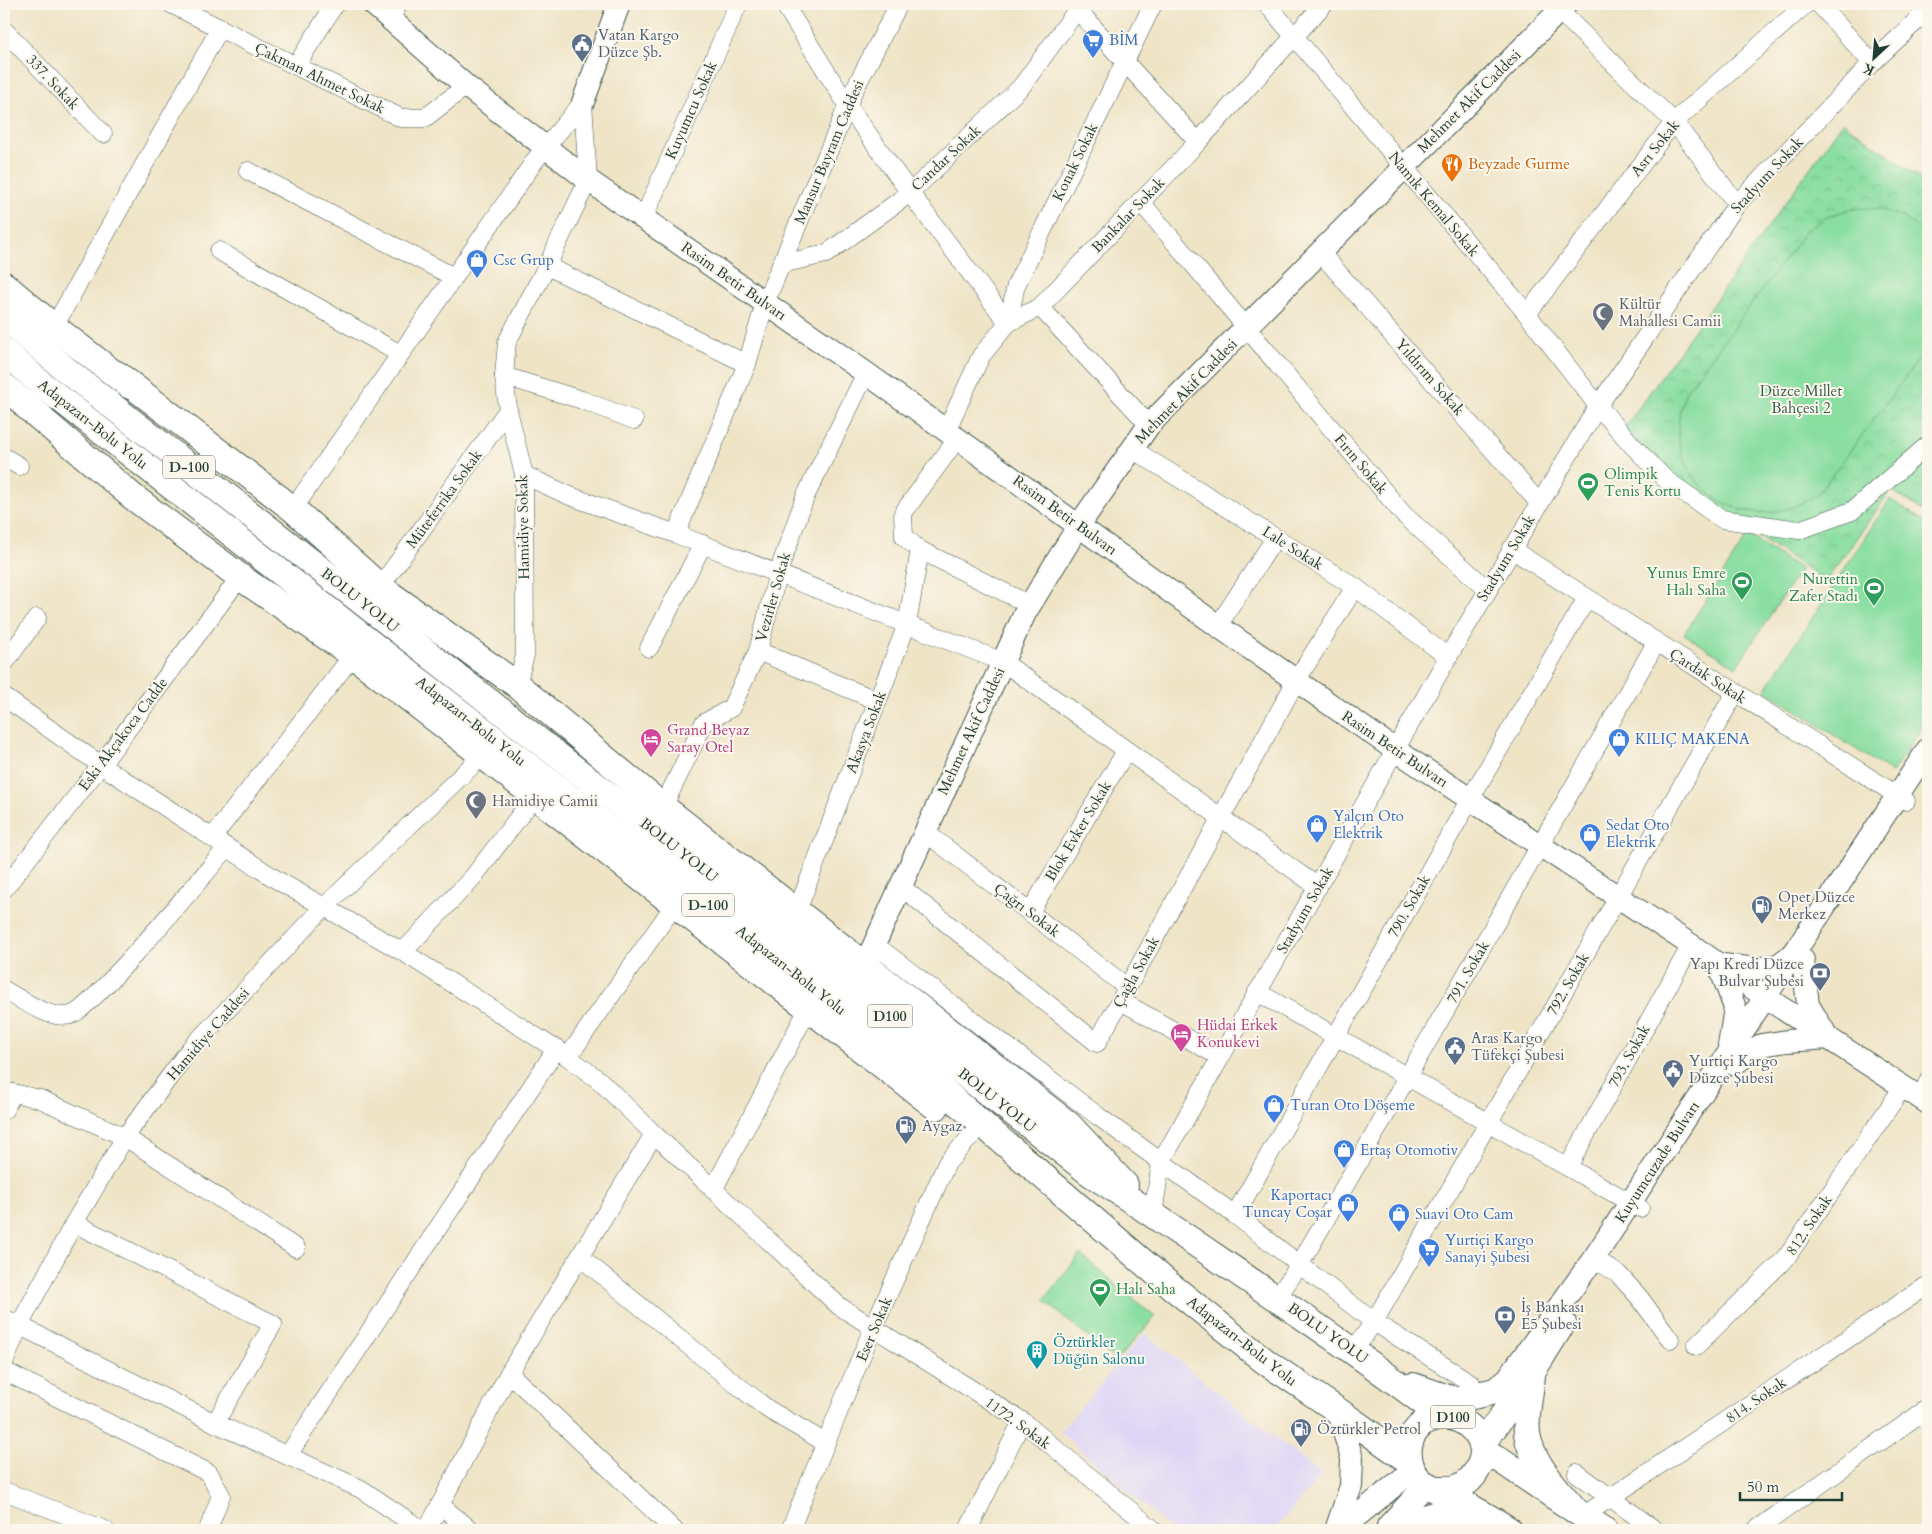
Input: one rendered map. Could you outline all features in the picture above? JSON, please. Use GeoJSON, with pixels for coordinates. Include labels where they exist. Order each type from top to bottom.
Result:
{"type":"FeatureCollection","features":[{"type":"Feature","properties":{"kind":"highway"},"geometry":{"type":"LineString","coordinates":[[4,285],[54,327],[293,509],[380,587],[517,685],[663,807],[797,911],[869,954],[1068,1124],[1153,1214]]}},
{"type":"Feature","properties":{"kind":"highway","name":"BOLU YOLU"},"geometry":{"type":"LineString","coordinates":[[4,317],[65,369],[1090,1173],[1452,1418]]}},
{"type":"Feature","properties":{"kind":"highway","name":"Adapazarı-Bolu Yolu"},"geometry":{"type":"LineString","coordinates":[[4,351],[363,650],[910,1062],[1171,1286],[1266,1362],[1337,1410],[1421,1476],[1509,1530]]}},
{"type":"Feature","properties":{"kind":"highway"},"geometry":{"type":"LineString","coordinates":[[117,374],[206,452],[378,613]]}},
{"type":"Feature","properties":{"kind":"highway"},"geometry":{"type":"LineString","coordinates":[[4,386],[134,498],[240,577],[363,650]]}},
{"type":"Feature","properties":{"kind":"highway"},"geometry":{"type":"LineString","coordinates":[[26,406],[135,487],[363,650],[482,756],[534,797],[1171,1286]]}},
{"type":"Feature","properties":{"kind":"highway"},"geometry":{"type":"LineString","coordinates":[[1421,1476],[1448,1490],[1459,1487],[1470,1480],[1477,1471],[1482,1447],[1532,1376]]}},
{"type":"Feature","properties":{"kind":"highway"},"geometry":{"type":"LineString","coordinates":[[1532,1376],[1527,1413],[1527,1435],[1538,1463],[1587,1519]]}},
{"type":"Feature","properties":{"kind":"highway"},"geometry":{"type":"LineString","coordinates":[[1394,1379],[1454,1400],[1481,1387]]}},
{"type":"Feature","properties":{"kind":"highway"},"geometry":{"type":"LineString","coordinates":[[1452,1418],[1481,1387]]}},
{"type":"Feature","properties":{"kind":"highway","name":"D100"},"geometry":{"type":"LineString","coordinates":[[1421,1476],[1408,1449],[1412,1437],[1419,1427],[1429,1420],[1452,1418],[1472,1428],[1482,1447],[1587,1519]]}},
{"type":"Feature","properties":{"kind":"main road","name":"Rasim Betir Bulvarı"},"geometry":{"type":"LineString","coordinates":[[373,4],[394,12],[466,86],[588,180],[644,217],[866,373],[1296,681],[1394,749],[1618,896],[1770,1000],[1829,1038],[1920,1092]]}},
{"type":"Feature","properties":{"kind":"main road"},"geometry":{"type":"LineString","coordinates":[[583,102],[619,4]]}},
{"type":"Feature","properties":{"kind":"main road","name":"Mehmet Akif Caddesi"},"geometry":{"type":"LineString","coordinates":[[869,954],[1030,605],[1078,525],[1132,448],[1150,426],[1559,6]]}},
{"type":"Feature","properties":{"kind":"main road","name":"Kuyumcuzade Bulvarı"},"geometry":{"type":"LineString","coordinates":[[1532,1376],[1598,1261],[1927,760]]}},
{"type":"Feature","properties":{"kind":"main road"},"geometry":{"type":"LineString","coordinates":[[1799,956],[1808,1005],[1829,1038],[1761,1045],[1731,1058],[1735,1008],[1719,965],[1757,969],[1778,965],[1799,956]]}},
{"type":"Feature","properties":{"kind":"main road","name":"Kuyumcuzade Bulvarı"},"geometry":{"type":"LineString","coordinates":[[1481,1387],[1508,1378],[1598,1261]]}},
{"type":"Feature","properties":{"kind":"main road"},"geometry":{"type":"LineString","coordinates":[[1336,1530],[1351,1486],[1352,1458],[1337,1410]]}},
{"type":"Feature","properties":{"kind":"main road"},"geometry":{"type":"LineString","coordinates":[[1340,1530],[1421,1476]]}},
{"type":"Feature","properties":{"kind":"main road"},"geometry":{"type":"LineString","coordinates":[[1384,1530],[1421,1476]]}},
{"type":"Feature","properties":{"kind":"main road"},"geometry":{"type":"LineString","coordinates":[[1390,1530],[1402,1522],[1434,1513],[1487,1516]]}},
{"type":"Feature","properties":{"kind":"street","name":"Çakman Ahmet Sokak"},"geometry":{"type":"LineString","coordinates":[[171,4],[401,118],[425,118],[466,86]]}},
{"type":"Feature","properties":{"kind":"street"},"geometry":{"type":"LineString","coordinates":[[296,66],[335,4]]}},
{"type":"Feature","properties":{"kind":"street","name":"Kuyumcu Sokak"},"geometry":{"type":"LineString","coordinates":[[644,217],[738,4]]}},
{"type":"Feature","properties":{"kind":"street"},"geometry":{"type":"LineString","coordinates":[[784,4],[848,106],[1008,324]]}},
{"type":"Feature","properties":{"kind":"street","name":"Mansur Bayram Caddesi"},"geometry":{"type":"LineString","coordinates":[[676,534],[747,364],[765,303],[854,90],[899,4]]}},
{"type":"Feature","properties":{"kind":"street","name":"Konak Sokak"},"geometry":{"type":"LineString","coordinates":[[1008,324],[1016,285],[1153,4]]}},
{"type":"Feature","properties":{"kind":"street","name":"Namık Kemal Sokak"},"geometry":{"type":"LineString","coordinates":[[1267,4],[1527,314],[1598,406],[1632,445],[1666,480],[1722,519],[1799,530],[1852,511],[1928,445]]}},
{"type":"Feature","properties":{"kind":"street","name":"Bankalar Sokak"},"geometry":{"type":"LineString","coordinates":[[920,550],[904,537],[903,513],[952,435],[981,356],[1008,324],[1040,307],[1198,142],[1324,4]]}},
{"type":"Feature","properties":{"kind":"street","name":"Asrı Sokak"},"geometry":{"type":"LineString","coordinates":[[1527,314],[1674,122],[1806,4]]}},
{"type":"Feature","properties":{"kind":"street"},"geometry":{"type":"LineString","coordinates":[[1559,6],[1674,122],[1737,204]]}},
{"type":"Feature","properties":{"kind":"street"},"geometry":{"type":"LineString","coordinates":[[1824,6],[1872,64]]}},
{"type":"Feature","properties":{"kind":"street"},"geometry":{"type":"LineString","coordinates":[[1075,7],[1198,142]]}},
{"type":"Feature","properties":{"kind":"street","name":"Candar Sokak"},"geometry":{"type":"LineString","coordinates":[[781,264],[826,254],[910,193],[1021,87],[1075,7]]}},
{"type":"Feature","properties":{"kind":"street","name":"Stadyum Sokak"},"geometry":{"type":"LineString","coordinates":[[1161,1162],[1318,887],[1394,749],[1487,589],[1598,406],[1737,204],[1872,64],[1928,10]]}},
{"type":"Feature","properties":{"kind":"street"},"geometry":{"type":"LineString","coordinates":[[54,327],[220,28]]}},
{"type":"Feature","properties":{"kind":"street","name":"337. Sokak"},"geometry":{"type":"LineString","coordinates":[[4,30],[103,134]]}},
{"type":"Feature","properties":{"kind":"street"},"geometry":{"type":"LineString","coordinates":[[293,509],[545,148],[583,102]]}},
{"type":"Feature","properties":{"kind":"street"},"geometry":{"type":"LineString","coordinates":[[583,102],[588,180]]}},
{"type":"Feature","properties":{"kind":"street"},"geometry":{"type":"LineString","coordinates":[[248,171],[454,277]]}},
{"type":"Feature","properties":{"kind":"street","name":"Hamidiye Sokak"},"geometry":{"type":"LineString","coordinates":[[517,685],[525,655],[524,475],[508,410],[504,376],[507,342],[547,266],[588,180]]}},
{"type":"Feature","properties":{"kind":"street","name":"Fırın Sokak"},"geometry":{"type":"LineString","coordinates":[[1140,201],[1404,515],[1487,589]]}},
{"type":"Feature","properties":{"kind":"street"},"geometry":{"type":"LineString","coordinates":[[219,251],[400,354]]}},
{"type":"Feature","properties":{"kind":"street","name":"Yıldırım Sokak"},"geometry":{"type":"LineString","coordinates":[[1320,252],[1540,503]]}},
{"type":"Feature","properties":{"kind":"street"},"geometry":{"type":"LineString","coordinates":[[547,266],[747,364]]}},
{"type":"Feature","properties":{"kind":"street"},"geometry":{"type":"LineString","coordinates":[[1040,307],[1150,426]]}},
{"type":"Feature","properties":{"kind":"street","name":"Vezirler Sokak"},"geometry":{"type":"LineString","coordinates":[[663,807],[704,723],[731,708],[758,651],[778,573],[805,497],[866,373]]}},
{"type":"Feature","properties":{"kind":"street"},"geometry":{"type":"LineString","coordinates":[[504,376],[582,400],[634,420]]}},
{"type":"Feature","properties":{"kind":"street","name":"Müteferrika Sokak"},"geometry":{"type":"LineString","coordinates":[[380,587],[508,410]]}},
{"type":"Feature","properties":{"kind":"street","name":"Lale Sokak"},"geometry":{"type":"LineString","coordinates":[[1132,448],[1355,587],[1448,657]]}},
{"type":"Feature","properties":{"kind":"street"},"geometry":{"type":"LineString","coordinates":[[524,475],[570,496],[703,544],[1003,662],[1318,887]]}},
{"type":"Feature","properties":{"kind":"street"},"geometry":{"type":"LineString","coordinates":[[1218,626],[1275,538]]}},
{"type":"Feature","properties":{"kind":"street"},"geometry":{"type":"LineString","coordinates":[[649,648],[703,544]]}},
{"type":"Feature","properties":{"kind":"street","name":"Çardak Sokak"},"geometry":{"type":"LineString","coordinates":[[1511,549],[1902,798]]}},
{"type":"Feature","properties":{"kind":"street"},"geometry":{"type":"LineString","coordinates":[[920,550],[1030,605]]}},
{"type":"Feature","properties":{"kind":"street","name":"Akasya Sokak"},"geometry":{"type":"LineString","coordinates":[[797,911],[907,624],[920,550]]}},
{"type":"Feature","properties":{"kind":"street","name":"Eski Akçakoca Cadde"},"geometry":{"type":"LineString","coordinates":[[4,889],[101,765],[240,577]]}},
{"type":"Feature","properties":{"kind":"street","name":"Çağla Sokak"},"geometry":{"type":"LineString","coordinates":[[900,886],[1098,1043],[1296,681],[1355,587]]}},
{"type":"Feature","properties":{"kind":"street","name":"790. Sokak"},"geometry":{"type":"LineString","coordinates":[[1234,1215],[1470,799],[1587,598]]}},
{"type":"Feature","properties":{"kind":"street"},"geometry":{"type":"LineString","coordinates":[[4,664],[37,618]]}},
{"type":"Feature","properties":{"kind":"street","name":"791. Sokak"},"geometry":{"type":"LineString","coordinates":[[1277,1298],[1300,1264],[1656,643]]}},
{"type":"Feature","properties":{"kind":"street"},"geometry":{"type":"LineString","coordinates":[[212,838],[363,650]]}},
{"type":"Feature","properties":{"kind":"street"},"geometry":{"type":"LineString","coordinates":[[758,651],[878,701]]}},
{"type":"Feature","properties":{"kind":"street","name":"792. Sokak"},"geometry":{"type":"LineString","coordinates":[[1353,1351],[1374,1322],[1735,693]]}},
{"type":"Feature","properties":{"kind":"street","name":"1172. Sokak"},"geometry":{"type":"LineString","coordinates":[[4,697],[101,765],[277,880],[403,952],[562,1052],[600,1081],[713,1190],[839,1306],[1022,1421],[1154,1530]]}},
{"type":"Feature","properties":{"kind":"street","name":"Blok Evker Sokak"},"geometry":{"type":"LineString","coordinates":[[1030,912],[1126,750]]}},
{"type":"Feature","properties":{"kind":"street","name":"Hamidiye Caddesi"},"geometry":{"type":"LineString","coordinates":[[4,1363],[11,1322],[74,1223],[125,1137],[190,1049],[324,906],[482,756]]}},
{"type":"Feature","properties":{"kind":"street"},"geometry":{"type":"LineString","coordinates":[[403,952],[474,876],[534,797]]}},
{"type":"Feature","properties":{"kind":"street","name":"Çağrı Sokak"},"geometry":{"type":"LineString","coordinates":[[925,832],[1030,912],[1124,994],[1220,1057]]}},
{"type":"Feature","properties":{"kind":"street"},"geometry":{"type":"LineString","coordinates":[[4,990],[51,1014],[71,1015],[83,1008],[227,848]]}},
{"type":"Feature","properties":{"kind":"street"},"geometry":{"type":"LineString","coordinates":[[288,1455],[562,1052],[675,904]]}},
{"type":"Feature","properties":{"kind":"street","name":"793. Sokak"},"geometry":{"type":"LineString","coordinates":[[1568,1167],[1690,945]]}},
{"type":"Feature","properties":{"kind":"street"},"geometry":{"type":"LineString","coordinates":[[869,954],[1234,1215],[1374,1322],[1481,1387]]}},
{"type":"Feature","properties":{"kind":"street"},"geometry":{"type":"LineString","coordinates":[[1257,992],[1635,1205]]}},
{"type":"Feature","properties":{"kind":"street"},"geometry":{"type":"LineString","coordinates":[[713,1190],[809,1007]]}},
{"type":"Feature","properties":{"kind":"street"},"geometry":{"type":"LineString","coordinates":[[4,1110],[8,1092],[40,1099],[125,1137],[296,1248]]}},
{"type":"Feature","properties":{"kind":"street","name":"812. Sokak"},"geometry":{"type":"LineString","coordinates":[[1696,1346],[1786,1258],[1920,1092]]}},
{"type":"Feature","properties":{"kind":"street"},"geometry":{"type":"LineString","coordinates":[[427,1530],[510,1372],[654,1134]]}},
{"type":"Feature","properties":{"kind":"street","name":"Eser Sokak"},"geometry":{"type":"LineString","coordinates":[[790,1530],[873,1328],[948,1163],[972,1135]]}},
{"type":"Feature","properties":{"kind":"street"},"geometry":{"type":"LineString","coordinates":[[1153,1214],[1161,1162]]}},
{"type":"Feature","properties":{"kind":"street"},"geometry":{"type":"LineString","coordinates":[[74,1223],[273,1324],[215,1423]]}},
{"type":"Feature","properties":{"kind":"street"},"geometry":{"type":"LineString","coordinates":[[580,1257],[762,1404],[826,1443]]}},
{"type":"Feature","properties":{"kind":"street"},"geometry":{"type":"LineString","coordinates":[[1598,1261],[1619,1275],[1639,1297],[1670,1339]]}},
{"type":"Feature","properties":{"kind":"street","name":"814. Sokak"},"geometry":{"type":"LineString","coordinates":[[1587,1519],[1610,1498],[1925,1287],[1928,1289]]}},
{"type":"Feature","properties":{"kind":"street"},"geometry":{"type":"LineString","coordinates":[[11,1322],[215,1423],[361,1489],[422,1530]]}},
{"type":"Feature","properties":{"kind":"street"},"geometry":{"type":"LineString","coordinates":[[4,1371],[209,1473],[220,1495],[208,1530]]}},
{"type":"Feature","properties":{"kind":"street"},"geometry":{"type":"LineString","coordinates":[[510,1372],[674,1530]]}},
{"type":"Feature","properties":{"kind":"street"},"geometry":{"type":"LineString","coordinates":[[1756,1530],[1928,1408]]}},
{"type":"Feature","properties":{"kind":"street"},"geometry":{"type":"LineString","coordinates":[[968,1530],[1022,1421]]}},
{"type":"Feature","properties":{"kind":"street"},"geometry":{"type":"LineString","coordinates":[[1577,1473],[1655,1530]]}},
{"type":"Feature","properties":{"kind":"street"},"geometry":{"type":"LineString","coordinates":[[4,1491],[105,1530]]}},
{"type":"Feature","properties":{"kind":"street"},"geometry":{"type":"LineString","coordinates":[[440,1505],[472,1530]]}},
{"type":"Feature","properties":{"kind":"shaded area"},"geometry":{"type":"Polygon","coordinates":[[[1144,1333],[1322,1475],[1274,1530],[1172,1530],[1060,1432],[1144,1333]]]}},
{"type":"Feature","properties":{"kind":"green space","name":"Düzce Millet Bahçesi 2"},"geometry":{"type":"Polygon","coordinates":[[[1843,122],[1928,184],[1928,514],[1891,490],[1826,581],[1615,441],[1843,122]]]}},
{"type":"Feature","properties":{"kind":"green space"},"geometry":{"type":"Polygon","coordinates":[[[1866,208],[1883,210],[1900,216],[1915,225],[1928,237],[1928,347],[1821,490],[1793,507],[1764,512],[1737,508],[1712,496],[1693,476],[1681,451],[1679,422],[1687,390],[1806,231],[1834,214],[1866,208]]]}},
{"type":"Feature","properties":{"kind":"green space","name":"Nurettin Zafer Stadı"},"geometry":{"type":"Polygon","coordinates":[[[1890,499],[1928,524],[1928,718],[1892,773],[1765,690],[1890,499]]]}},
{"type":"Feature","properties":{"kind":"green space","name":"Yunus Emre Halı Saha"},"geometry":{"type":"Polygon","coordinates":[[[1748,535],[1801,569],[1736,667],[1684,634],[1748,535]]]}},
{"type":"Feature","properties":{"kind":"green space","name":"Halı Saha"},"geometry":{"type":"Polygon","coordinates":[[[1080,1254],[1155,1317],[1116,1361],[1044,1300],[1080,1254]]]}},
{"type":"Feature","properties":{"kind":"place","name":"BİM"},"geometry":{"type":"Point","coordinates":[1093,59]}},
{"type":"Feature","properties":{"kind":"place","name":"Vatan Kargo Düzce Şb."},"geometry":{"type":"Point","coordinates":[582,63]}},
{"type":"Feature","properties":{"kind":"place","name":"Beyzade Gurme"},"geometry":{"type":"Point","coordinates":[1452,183]}},
{"type":"Feature","properties":{"kind":"place","name":"Csc Grup"},"geometry":{"type":"Point","coordinates":[477,279]}},
{"type":"Feature","properties":{"kind":"place","name":"Kültür Mahallesi Camii"},"geometry":{"type":"Point","coordinates":[1603,332]}},
{"type":"Feature","properties":{"kind":"place","name":"Olimpik Tenis Kortu"},"geometry":{"type":"Point","coordinates":[1588,502]}},
{"type":"Feature","properties":{"kind":"place","name":"Yunus Emre Halı Saha"},"geometry":{"type":"Point","coordinates":[1742,601]}},
{"type":"Feature","properties":{"kind":"place","name":"Nurettin Zafer Stadı"},"geometry":{"type":"Point","coordinates":[1874,607]}},
{"type":"Feature","properties":{"kind":"place","name":"Grand Beyaz Saray Otel"},"geometry":{"type":"Point","coordinates":[651,758]}},
{"type":"Feature","properties":{"kind":"place","name":"KILIÇ MAKENA"},"geometry":{"type":"Point","coordinates":[1619,758]}},
{"type":"Feature","properties":{"kind":"place","name":"Hamidiye Camii"},"geometry":{"type":"Point","coordinates":[476,820]}},
{"type":"Feature","properties":{"kind":"place","name":"Yalçın Oto Elektrik"},"geometry":{"type":"Point","coordinates":[1317,844]}},
{"type":"Feature","properties":{"kind":"place","name":"Sedat Oto Elektrik"},"geometry":{"type":"Point","coordinates":[1590,853]}},
{"type":"Feature","properties":{"kind":"place","name":"Opet Düzce Merkez"},"geometry":{"type":"Point","coordinates":[1762,925]}},
{"type":"Feature","properties":{"kind":"place","name":"Yapı Kredi Düzce Bulvar Şubesi"},"geometry":{"type":"Point","coordinates":[1820,992]}},
{"type":"Feature","properties":{"kind":"place","name":"Hüdai Erkek Konukevi"},"geometry":{"type":"Point","coordinates":[1181,1053]}},
{"type":"Feature","properties":{"kind":"place","name":"Aras Kargo Tüfekçi Şubesi"},"geometry":{"type":"Point","coordinates":[1455,1066]}},
{"type":"Feature","properties":{"kind":"place","name":"Yurtiçi Kargo Düzce Şubesi"},"geometry":{"type":"Point","coordinates":[1673,1089]}},
{"type":"Feature","properties":{"kind":"place","name":"Turan Oto Döşeme"},"geometry":{"type":"Point","coordinates":[1274,1124]}},
{"type":"Feature","properties":{"kind":"place","name":"Aygaz"},"geometry":{"type":"Point","coordinates":[906,1145]}},
{"type":"Feature","properties":{"kind":"place","name":"Ertaş Otomotiv"},"geometry":{"type":"Point","coordinates":[1344,1169]}},
{"type":"Feature","properties":{"kind":"place","name":"Kaportacı Tuncay Coşar"},"geometry":{"type":"Point","coordinates":[1348,1223]}},
{"type":"Feature","properties":{"kind":"place","name":"Suavi Oto Cam"},"geometry":{"type":"Point","coordinates":[1399,1233]}},
{"type":"Feature","properties":{"kind":"place","name":"Yurtiçi Kargo Sanayi Şubesi"},"geometry":{"type":"Point","coordinates":[1429,1268]}},
{"type":"Feature","properties":{"kind":"place","name":"Halı Saha"},"geometry":{"type":"Point","coordinates":[1100,1308]}},
{"type":"Feature","properties":{"kind":"place","name":"İş Bankası E5 Şubesi"},"geometry":{"type":"Point","coordinates":[1505,1335]}},
{"type":"Feature","properties":{"kind":"place","name":"Öztürkler Düğün Salonu"},"geometry":{"type":"Point","coordinates":[1037,1370]}},
{"type":"Feature","properties":{"kind":"place","name":"Öztürkler Petrol"},"geometry":{"type":"Point","coordinates":[1301,1448]}}]}
